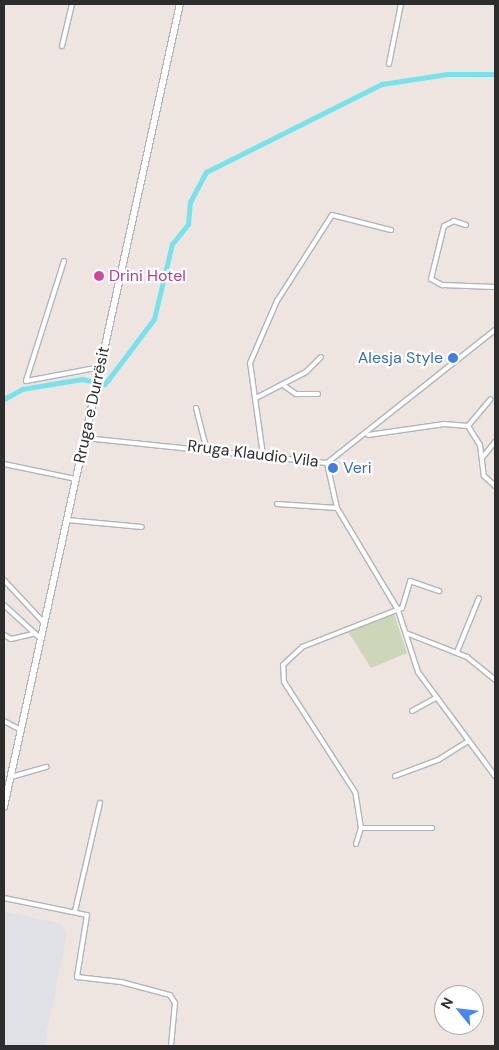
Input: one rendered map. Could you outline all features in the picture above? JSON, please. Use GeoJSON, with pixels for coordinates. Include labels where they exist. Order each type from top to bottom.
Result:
{"type":"FeatureCollection","features":[{"type":"Feature","properties":{"kind":"main road","name":"Rruga e Durrësit"},"geometry":{"type":"LineString","coordinates":[[4,807],[180,4]]}},
{"type":"Feature","properties":{"kind":"street"},"geometry":{"type":"LineString","coordinates":[[62,46],[72,4]]}},
{"type":"Feature","properties":{"kind":"street"},"geometry":{"type":"LineString","coordinates":[[389,64],[401,4]]}},
{"type":"Feature","properties":{"kind":"street"},"geometry":{"type":"LineString","coordinates":[[263,455],[251,358],[278,300],[332,215],[391,230]]}},
{"type":"Feature","properties":{"kind":"street"},"geometry":{"type":"LineString","coordinates":[[466,225],[454,221],[444,226],[432,279],[442,285],[495,287]]}},
{"type":"Feature","properties":{"kind":"street"},"geometry":{"type":"LineString","coordinates":[[64,261],[26,381],[100,367]]}},
{"type":"Feature","properties":{"kind":"street","name":"Rruga Klaudio Vila"},"geometry":{"type":"LineString","coordinates":[[85,438],[206,447],[327,463],[366,435],[495,330]]}},
{"type":"Feature","properties":{"kind":"street"},"geometry":{"type":"LineString","coordinates":[[256,398],[284,385],[321,357]]}},
{"type":"Feature","properties":{"kind":"street"},"geometry":{"type":"LineString","coordinates":[[284,385],[296,394],[318,394]]}},
{"type":"Feature","properties":{"kind":"street"},"geometry":{"type":"LineString","coordinates":[[468,426],[491,399]]}},
{"type":"Feature","properties":{"kind":"street"},"geometry":{"type":"LineString","coordinates":[[196,408],[206,447]]}},
{"type":"Feature","properties":{"kind":"street"},"geometry":{"type":"LineString","coordinates":[[366,435],[444,424],[468,426]]}},
{"type":"Feature","properties":{"kind":"street"},"geometry":{"type":"LineString","coordinates":[[468,426],[493,485]]}},
{"type":"Feature","properties":{"kind":"street"},"geometry":{"type":"LineString","coordinates":[[482,458],[495,442]]}},
{"type":"Feature","properties":{"kind":"street"},"geometry":{"type":"LineString","coordinates":[[327,463],[337,508],[398,610],[416,666],[435,698],[495,776]]}},
{"type":"Feature","properties":{"kind":"street"},"geometry":{"type":"LineString","coordinates":[[4,464],[76,479]]}},
{"type":"Feature","properties":{"kind":"street"},"geometry":{"type":"LineString","coordinates":[[493,485],[495,478]]}},
{"type":"Feature","properties":{"kind":"street"},"geometry":{"type":"LineString","coordinates":[[277,504],[337,508]]}},
{"type":"Feature","properties":{"kind":"street"},"geometry":{"type":"LineString","coordinates":[[67,520],[142,527]]}},
{"type":"Feature","properties":{"kind":"street"},"geometry":{"type":"LineString","coordinates":[[4,580],[45,624]]}},
{"type":"Feature","properties":{"kind":"street"},"geometry":{"type":"LineString","coordinates":[[356,844],[361,828],[355,792],[344,769],[284,682],[283,665],[302,647],[398,610],[410,581],[439,591]]}},
{"type":"Feature","properties":{"kind":"street"},"geometry":{"type":"LineString","coordinates":[[457,652],[479,598]]}},
{"type":"Feature","properties":{"kind":"street"},"geometry":{"type":"LineString","coordinates":[[4,605],[33,634],[41,639]]}},
{"type":"Feature","properties":{"kind":"street"},"geometry":{"type":"LineString","coordinates":[[406,633],[457,652],[495,680]]}},
{"type":"Feature","properties":{"kind":"street"},"geometry":{"type":"LineString","coordinates":[[4,635],[11,639],[33,634]]}},
{"type":"Feature","properties":{"kind":"street"},"geometry":{"type":"LineString","coordinates":[[412,711],[435,698]]}},
{"type":"Feature","properties":{"kind":"street"},"geometry":{"type":"LineString","coordinates":[[4,721],[21,730]]}},
{"type":"Feature","properties":{"kind":"street"},"geometry":{"type":"LineString","coordinates":[[395,776],[438,760],[468,741]]}},
{"type":"Feature","properties":{"kind":"street"},"geometry":{"type":"LineString","coordinates":[[10,777],[47,767]]}},
{"type":"Feature","properties":{"kind":"street"},"geometry":{"type":"LineString","coordinates":[[75,911],[100,803]]}},
{"type":"Feature","properties":{"kind":"street"},"geometry":{"type":"LineString","coordinates":[[361,828],[432,828]]}},
{"type":"Feature","properties":{"kind":"street"},"geometry":{"type":"LineString","coordinates":[[4,898],[75,911],[88,918],[77,977],[121,982],[170,996],[175,1003],[171,1046]]}},
{"type":"Feature","properties":{"kind":"shaded area"},"geometry":{"type":"Polygon","coordinates":[[[4,911],[61,924],[67,933],[44,1046],[4,1046],[4,911]]]}},
{"type":"Feature","properties":{"kind":"green space"},"geometry":{"type":"Polygon","coordinates":[[[394,614],[407,653],[371,668],[347,630],[394,614]]]}},
{"type":"Feature","properties":{"kind":"waterway"},"geometry":{"type":"LineString","coordinates":[[4,399],[22,389],[82,379],[104,384],[108,380],[154,319],[172,244],[188,224],[190,202],[206,172],[382,84],[447,74],[495,74]]}},
{"type":"Feature","properties":{"kind":"place","name":"Drini Hotel"},"geometry":{"type":"Point","coordinates":[99,276]}},
{"type":"Feature","properties":{"kind":"place","name":"Alesja Style"},"geometry":{"type":"Point","coordinates":[453,358]}},
{"type":"Feature","properties":{"kind":"place","name":"Veri"},"geometry":{"type":"Point","coordinates":[333,468]}}]}
